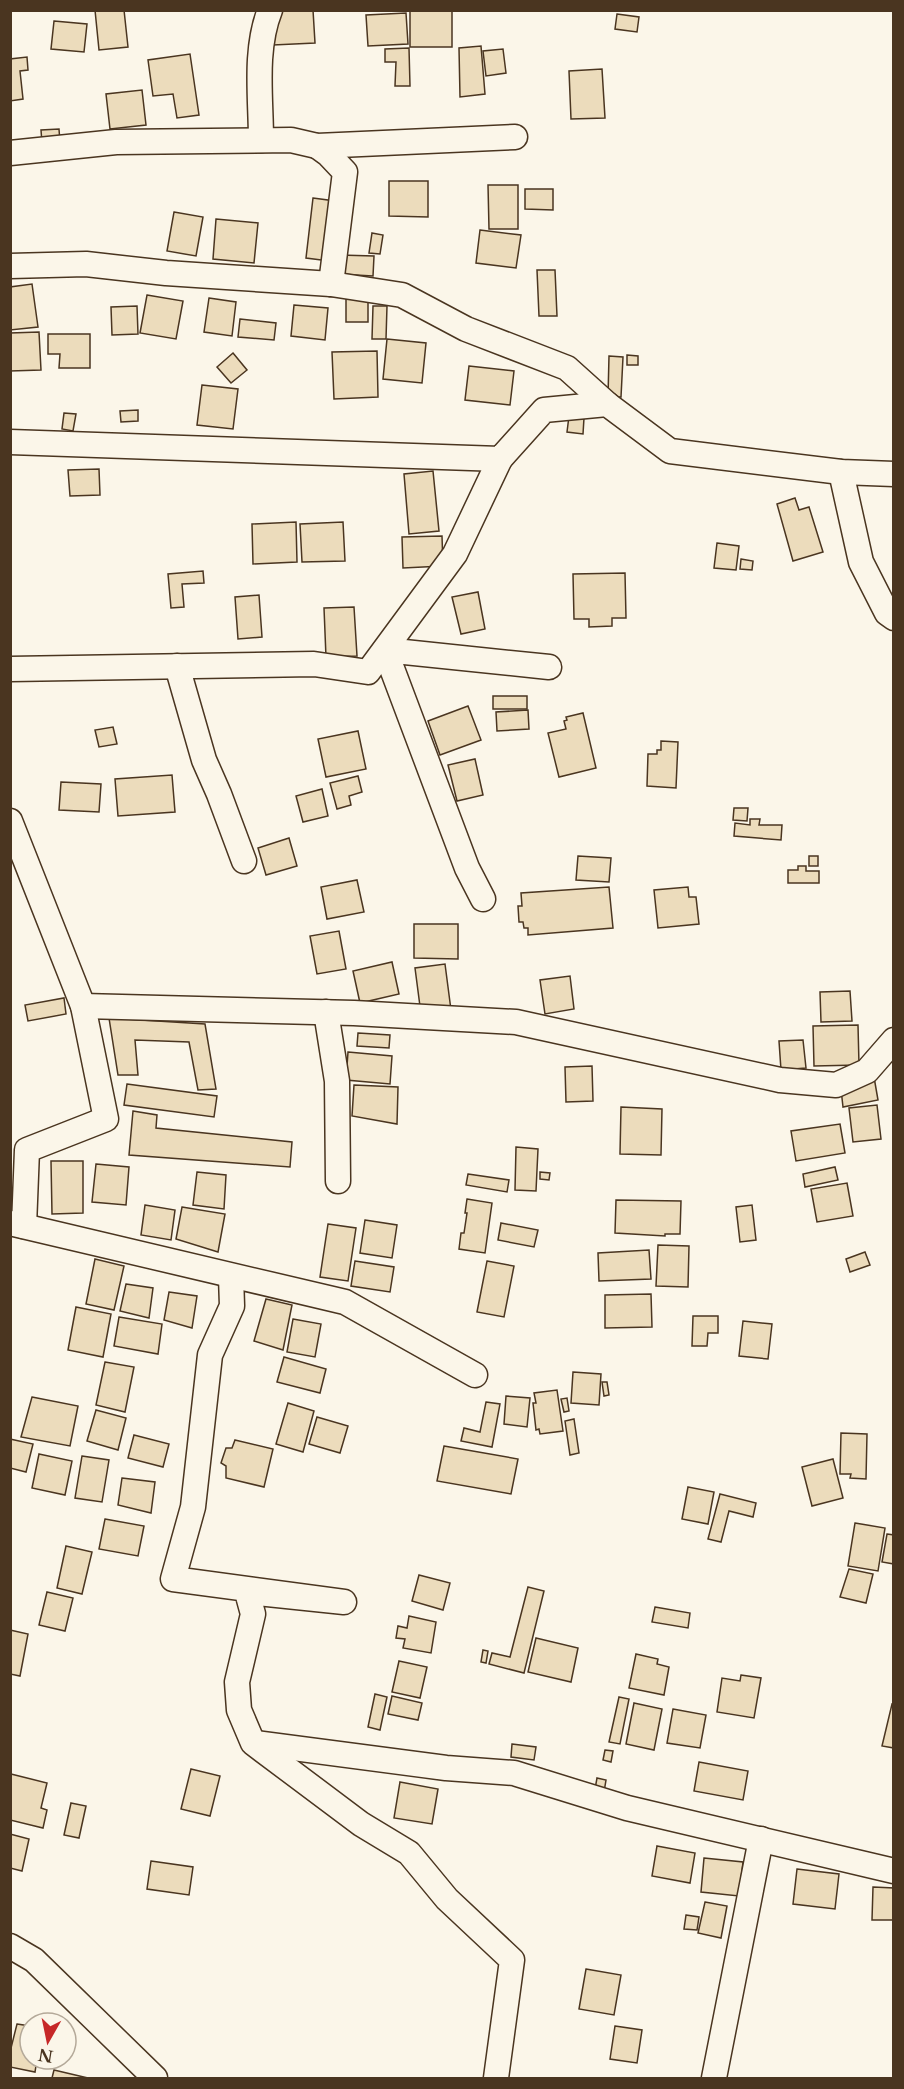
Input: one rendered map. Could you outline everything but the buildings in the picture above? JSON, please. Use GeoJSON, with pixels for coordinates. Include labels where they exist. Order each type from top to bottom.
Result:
{"type":"FeatureCollection","features":[{"type":"Feature","properties":{"kind":"street"},"geometry":{"type":"LineString","coordinates":[[261,140],[260,60],[264,24],[270,10]]}},
{"type":"Feature","properties":{"kind":"street"},"geometry":{"type":"LineString","coordinates":[[10,153],[116,142],[291,140],[317,146],[515,137]]}},
{"type":"Feature","properties":{"kind":"street"},"geometry":{"type":"LineString","coordinates":[[317,146],[345,172],[331,284]]}},
{"type":"Feature","properties":{"kind":"street"},"geometry":{"type":"LineString","coordinates":[[10,266],[86,264],[166,273],[331,284],[402,296],[466,328],[567,368],[607,404],[670,450],[841,472],[894,474]]}},
{"type":"Feature","properties":{"kind":"street"},"geometry":{"type":"LineString","coordinates":[[10,669],[314,664],[368,672],[455,554],[500,459],[544,410],[607,404]]}},
{"type":"Feature","properties":{"kind":"street"},"geometry":{"type":"LineString","coordinates":[[10,442],[500,459]]}},
{"type":"Feature","properties":{"kind":"street"},"geometry":{"type":"LineString","coordinates":[[841,472],[861,562],[887,614],[894,618]]}},
{"type":"Feature","properties":{"kind":"street"},"geometry":{"type":"LineString","coordinates":[[385,650],[549,667]]}},
{"type":"Feature","properties":{"kind":"street"},"geometry":{"type":"LineString","coordinates":[[385,650],[467,868],[483,898]]}},
{"type":"Feature","properties":{"kind":"street"},"geometry":{"type":"LineString","coordinates":[[177,666],[204,760],[243,861]]}},
{"type":"Feature","properties":{"kind":"street"},"geometry":{"type":"LineString","coordinates":[[10,821],[83,1006],[106,1119],[27,1150],[17,1224],[345,1302],[475,1375]]}},
{"type":"Feature","properties":{"kind":"street"},"geometry":{"type":"LineString","coordinates":[[83,1006],[326,1012],[516,1022],[780,1080],[836,1085],[867,1071],[894,1040]]}},
{"type":"Feature","properties":{"kind":"street"},"geometry":{"type":"LineString","coordinates":[[326,1012],[336,1081],[338,1181]]}},
{"type":"Feature","properties":{"kind":"street"},"geometry":{"type":"LineString","coordinates":[[231,1276],[232,1306],[210,1355],[193,1507],[173,1579],[344,1602],[247,1592],[253,1614],[237,1682],[239,1710],[253,1743],[361,1824],[409,1853],[447,1899],[512,1960],[496,2079]]}},
{"type":"Feature","properties":{"kind":"street"},"geometry":{"type":"LineString","coordinates":[[253,1743],[446,1768],[514,1773],[627,1808],[894,1871]]}},
{"type":"Feature","properties":{"kind":"street"},"geometry":{"type":"LineString","coordinates":[[714,2079],[761,1839]]}},
{"type":"Feature","properties":{"kind":"street"},"geometry":{"type":"LineString","coordinates":[[10,1946],[34,1960],[155,2079]]}}]}
